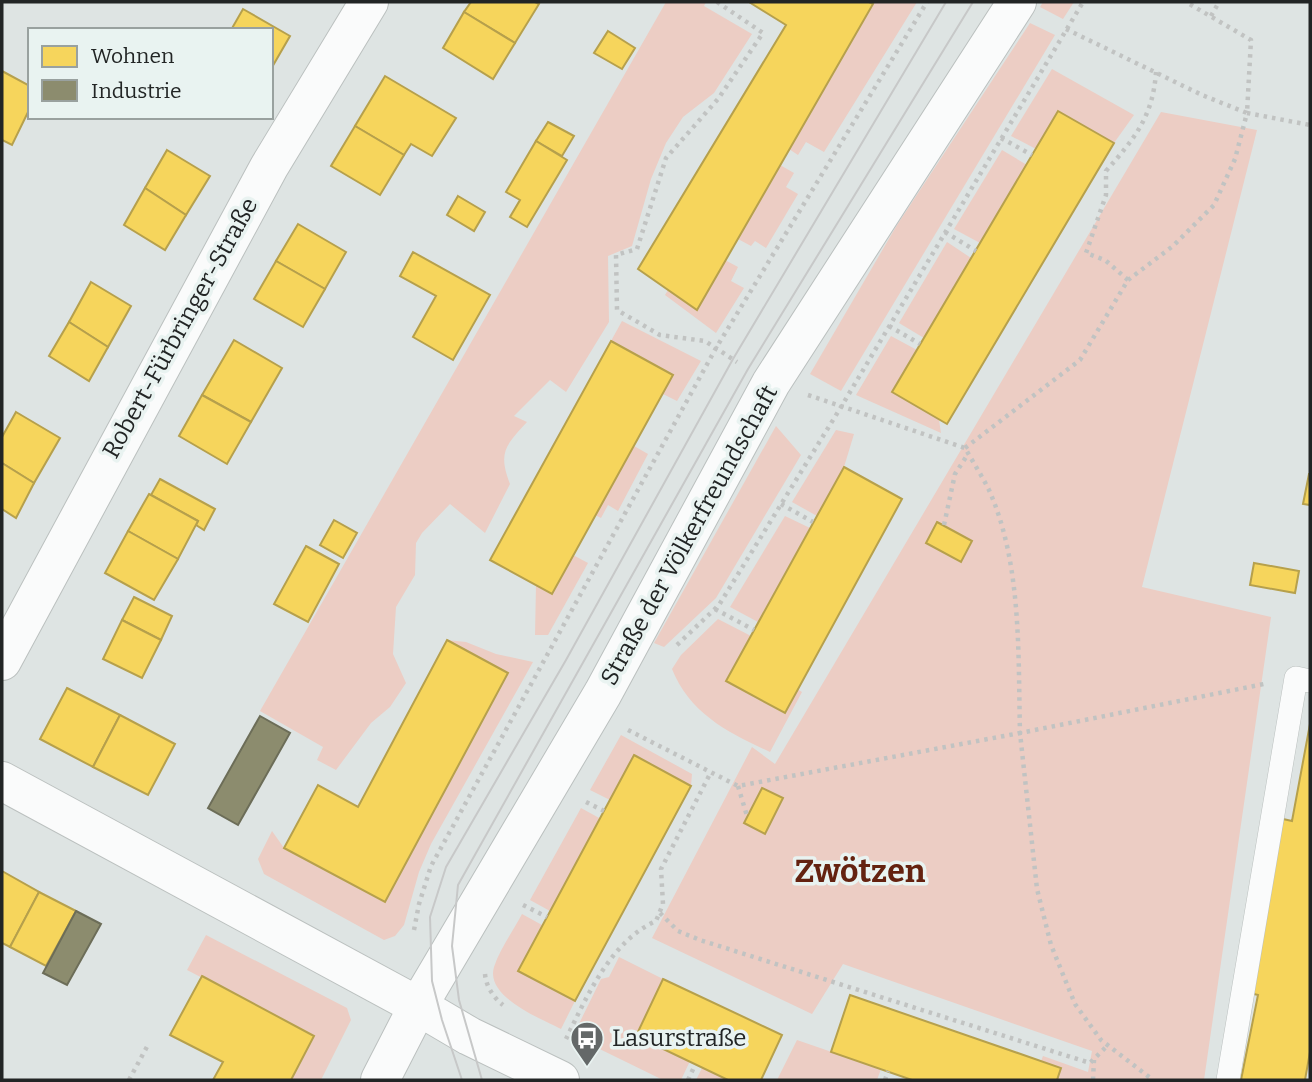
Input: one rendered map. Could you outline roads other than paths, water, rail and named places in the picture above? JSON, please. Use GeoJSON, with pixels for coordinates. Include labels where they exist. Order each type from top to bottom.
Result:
{"type":"FeatureCollection","features":[{"type":"Feature","properties":{"kind":"street","name":"Robert-Fürbringer-Straße"},"geometry":{"type":"LineString","coordinates":[[2,661],[269,167],[369,2]]}},
{"type":"Feature","properties":{"kind":"street","name":"Straße der Völkerfreundschaft"},"geometry":{"type":"LineString","coordinates":[[380,1080],[418,1006],[603,693],[771,383],[1017,2]]}},
{"type":"Feature","properties":{"kind":"street"},"geometry":{"type":"LineString","coordinates":[[2,781],[379,984],[469,1036],[560,1080]]}},
{"type":"Feature","properties":{"kind":"lane"},"geometry":{"type":"LineString","coordinates":[[1228,1080],[1303,679]]}},
{"type":"Feature","properties":{"kind":"tram line"},"geometry":{"type":"LineString","coordinates":[[462,1080],[432,981],[430,917],[446,867],[566,660],[733,359],[946,2]]}},
{"type":"Feature","properties":{"kind":"tram line"},"geometry":{"type":"LineString","coordinates":[[482,1080],[459,1000],[452,946],[458,885],[748,369],[973,2]]}},
{"type":"Feature","properties":{"kind":"place","name":"Lasurstraße"},"geometry":{"type":"Point","coordinates":[587,1068]}},
{"type":"Feature","properties":{"kind":"district","name":"Zwötzen"},"geometry":{"type":"Point","coordinates":[860,871]}}]}
